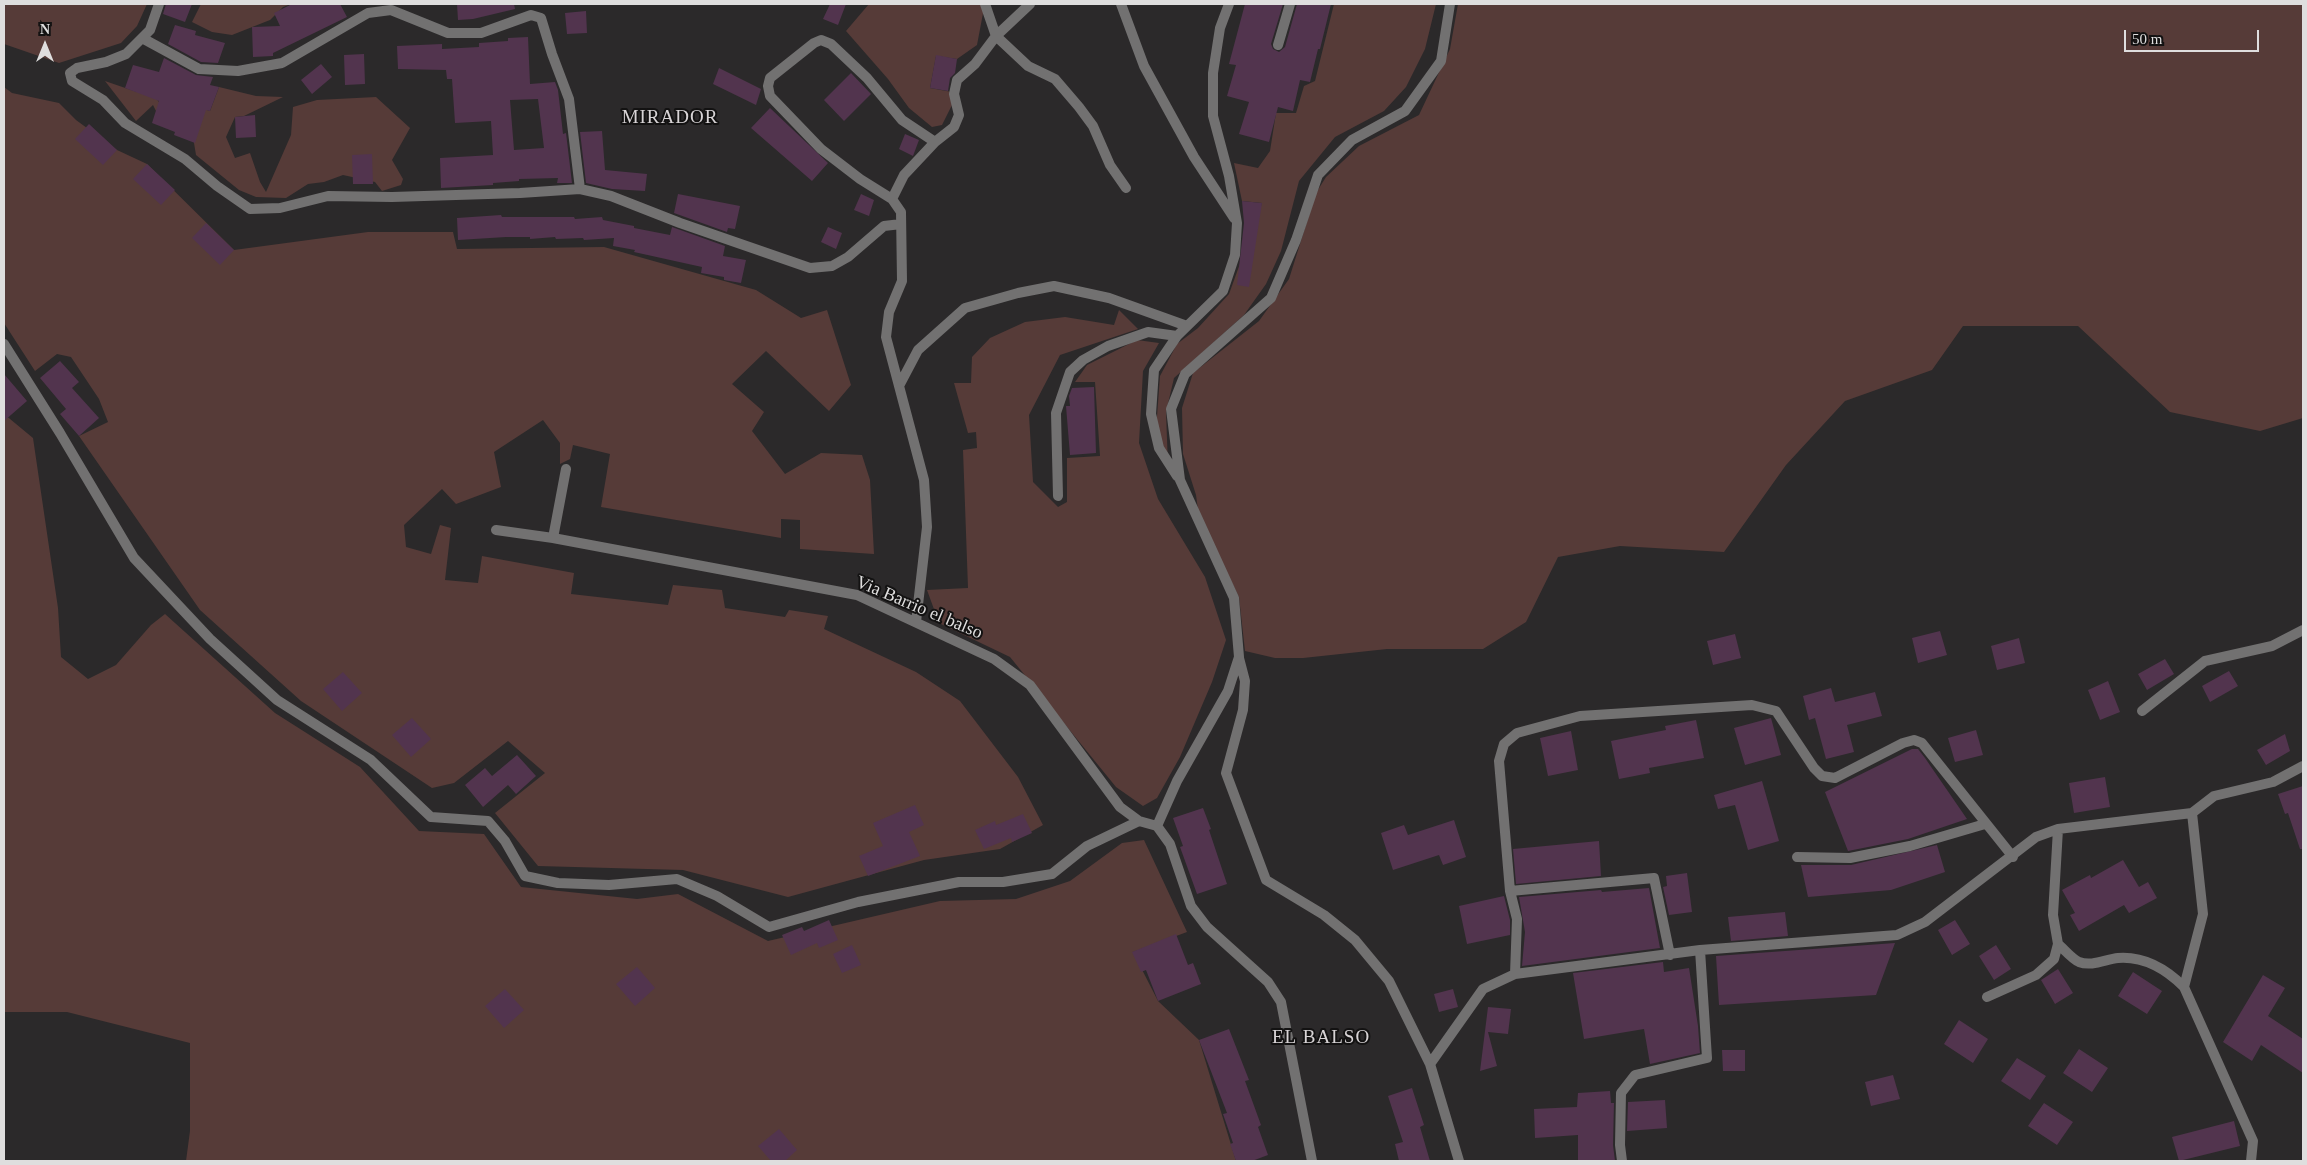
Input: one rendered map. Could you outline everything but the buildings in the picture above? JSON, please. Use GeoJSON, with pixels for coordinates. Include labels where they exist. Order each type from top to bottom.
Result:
{"type":"FeatureCollection","features":[{"type":"Feature","properties":{"kind":"street"},"geometry":{"type":"LineString","coordinates":[[159,4],[150,30],[126,54],[106,62],[77,68],[70,73],[72,82],[103,100],[125,123],[185,159],[217,186],[250,209],[280,208],[328,196],[392,197],[580,189],[612,196],[690,226],[810,268],[832,266],[848,257],[884,226],[901,224]]}},
{"type":"Feature","properties":{"kind":"street"},"geometry":{"type":"LineString","coordinates":[[985,4],[996,36],[1028,66],[1055,79],[1093,126],[1110,165],[1126,188]]}},
{"type":"Feature","properties":{"kind":"street"},"geometry":{"type":"LineString","coordinates":[[892,198],[904,175],[935,142],[954,127],[959,115],[954,94],[958,80],[975,64],[996,36],[1030,4]]}},
{"type":"Feature","properties":{"kind":"street"},"geometry":{"type":"LineString","coordinates":[[1121,4],[1144,66],[1194,157],[1237,223]]}},
{"type":"Feature","properties":{"kind":"street"},"geometry":{"type":"LineString","coordinates":[[1229,4],[1220,28],[1213,73],[1213,116],[1229,176],[1237,223],[1235,255],[1224,291],[1178,336],[1154,370],[1151,414],[1159,448],[1180,480],[1234,598],[1239,657],[1245,681],[1243,710],[1226,773],[1266,880],[1324,915],[1355,940],[1389,981],[1430,1064],[1459,1161]]}},
{"type":"Feature","properties":{"kind":"street"},"geometry":{"type":"LineString","coordinates":[[1278,45],[1290,4]]}},
{"type":"Feature","properties":{"kind":"street"},"geometry":{"type":"LineString","coordinates":[[1180,480],[1171,409],[1185,374],[1271,298],[1296,240],[1318,175],[1352,140],[1405,111],[1441,61],[1450,4]]}},
{"type":"Feature","properties":{"kind":"street"},"geometry":{"type":"LineString","coordinates":[[142,38],[199,69],[238,71],[282,63],[368,13],[391,10],[448,33],[481,33],[532,15],[541,18],[552,54],[569,98],[580,189]]}},
{"type":"Feature","properties":{"kind":"street"},"geometry":{"type":"LineString","coordinates":[[916,622],[927,527],[924,480],[886,337],[889,312],[902,281],[901,212],[892,198],[860,179],[821,150],[770,96],[768,86],[770,78],[814,43],[821,40],[831,44],[867,78],[902,120],[935,142]]}},
{"type":"Feature","properties":{"kind":"street"},"geometry":{"type":"LineString","coordinates":[[899,386],[918,350],[965,308],[1018,293],[1054,286],[1109,298],[1187,326]]}},
{"type":"Feature","properties":{"kind":"street"},"geometry":{"type":"LineString","coordinates":[[1058,496],[1056,413],[1070,372],[1083,360],[1108,346],[1148,332],[1178,336]]}},
{"type":"Feature","properties":{"kind":"street"},"geometry":{"type":"LineString","coordinates":[[4,344],[60,433],[134,558],[210,639],[277,700],[371,760],[431,817],[488,821],[505,841],[525,876],[558,883],[609,885],[677,879],[717,896],[769,927],[858,902],[959,882],[1003,882],[1052,874],[1087,846],[1139,821],[1157,826],[1170,844],[1191,906],[1207,927],[1268,982],[1281,1002],[1312,1161]]}},
{"type":"Feature","properties":{"kind":"street"},"geometry":{"type":"LineString","coordinates":[[553,538],[566,469]]}},
{"type":"Feature","properties":{"kind":"street","name":"Via Barrio el balso"},"geometry":{"type":"LineString","coordinates":[[496,530],[553,538],[857,595],[994,659],[1030,685],[1120,807],[1139,821]]}},
{"type":"Feature","properties":{"kind":"street"},"geometry":{"type":"LineString","coordinates":[[2142,711],[2205,661],[2272,646],[2303,630]]}},
{"type":"Feature","properties":{"kind":"street"},"geometry":{"type":"LineString","coordinates":[[1157,826],[1177,781],[1228,691],[1239,657]]}},
{"type":"Feature","properties":{"kind":"street"},"geometry":{"type":"LineString","coordinates":[[1515,974],[1517,919],[1510,891],[1499,760],[1504,744],[1518,733],[1580,716],[1752,704],[1776,711],[1814,768],[1822,776],[1835,778],[1903,743],[1914,740],[1922,743],[2013,857]]}},
{"type":"Feature","properties":{"kind":"street"},"geometry":{"type":"LineString","coordinates":[[1430,1064],[1484,989],[1515,974],[1700,950],[1896,935],[1925,922],[2013,857],[2036,837],[2058,829],[2192,813],[2214,796],[2273,782],[2303,766]]}},
{"type":"Feature","properties":{"kind":"street"},"geometry":{"type":"LineString","coordinates":[[2184,987],[2203,914],[2192,813]]}},
{"type":"Feature","properties":{"kind":"street"},"geometry":{"type":"LineString","coordinates":[[1797,857],[1850,858],[1910,846],[1985,824]]}},
{"type":"Feature","properties":{"kind":"street"},"geometry":{"type":"LineString","coordinates":[[1987,997],[2036,975],[2054,959],[2058,944],[2053,915],[2058,829]]}},
{"type":"Feature","properties":{"kind":"street"},"geometry":{"type":"LineString","coordinates":[[1510,891],[1654,878],[1670,955]]}},
{"type":"Feature","properties":{"kind":"street"},"geometry":{"type":"LineString","coordinates":[[2058,944],[2079,962],[2090,964],[2118,958],[2147,960],[2172,974],[2184,987],[2253,1141],[2251,1161]]}},
{"type":"Feature","properties":{"kind":"street"},"geometry":{"type":"LineString","coordinates":[[1622,1161],[1622,1094],[1635,1075],[1707,1058],[1700,950]]}},
{"type":"Feature","properties":{"kind":"shaded area"},"geometry":{"type":"Polygon","coordinates":[[[4,4],[147,4],[137,26],[121,43],[59,63],[4,44],[4,4]]]}},
{"type":"Feature","properties":{"kind":"shaded area"},"geometry":{"type":"Polygon","coordinates":[[[201,4],[291,4],[283,7],[270,20],[232,35],[212,32],[192,22],[201,4]]]}},
{"type":"Feature","properties":{"kind":"shaded area"},"geometry":{"type":"Polygon","coordinates":[[[869,4],[983,4],[984,8],[977,45],[957,59],[936,56],[930,88],[952,92],[952,105],[942,125],[932,127],[909,108],[888,79],[846,31],[869,4]]]}},
{"type":"Feature","properties":{"kind":"shaded area"},"geometry":{"type":"Polygon","coordinates":[[[1334,4],[1436,4],[1425,49],[1406,87],[1384,111],[1335,137],[1299,181],[1281,251],[1266,284],[1244,315],[1174,378],[1166,412],[1168,466],[1156,430],[1160,376],[1177,344],[1198,328],[1229,294],[1262,203],[1242,201],[1234,163],[1258,168],[1270,151],[1276,113],[1296,113],[1304,86],[1315,81],[1334,4]]]}},
{"type":"Feature","properties":{"kind":"shaded area"},"geometry":{"type":"Polygon","coordinates":[[[1458,4],[2303,4],[2303,418],[2260,431],[2170,412],[2078,326],[1963,326],[1932,370],[1845,401],[1786,465],[1724,552],[1620,546],[1558,557],[1526,622],[1483,649],[1387,649],[1303,658],[1275,658],[1245,651],[1239,597],[1199,517],[1196,495],[1183,454],[1182,408],[1193,373],[1259,321],[1289,279],[1316,193],[1326,177],[1359,146],[1419,115],[1450,49],[1458,4]]]}},
{"type":"Feature","properties":{"kind":"shaded area"},"geometry":{"type":"Polygon","coordinates":[[[105,81],[154,96],[159,102],[189,104],[210,111],[219,87],[256,96],[283,97],[244,116],[235,117],[226,137],[235,158],[250,153],[260,182],[266,192],[291,135],[293,107],[317,100],[376,97],[410,128],[392,160],[403,179],[401,185],[382,191],[375,182],[343,175],[324,182],[308,184],[286,198],[256,197],[239,190],[196,155],[193,137],[164,127],[153,105],[136,121],[105,81]]]}},
{"type":"Feature","properties":{"kind":"shaded area"},"geometry":{"type":"Polygon","coordinates":[[[4,87],[12,93],[59,103],[76,120],[117,150],[147,164],[234,250],[368,232],[453,232],[457,249],[604,247],[756,290],[801,318],[827,310],[851,385],[829,411],[766,351],[732,384],[764,412],[752,431],[785,474],[821,453],[862,455],[870,480],[874,554],[800,549],[800,520],[781,519],[781,538],[601,507],[610,454],[573,445],[570,459],[560,464],[560,443],[543,420],[494,452],[501,487],[456,504],[442,489],[404,525],[406,547],[431,554],[440,525],[451,528],[445,580],[478,583],[482,556],[574,573],[571,594],[668,605],[673,585],[722,590],[725,608],[785,617],[789,610],[828,616],[824,629],[916,672],[960,701],[1018,777],[1043,825],[1000,849],[924,860],[788,897],[683,870],[538,866],[495,813],[545,773],[508,741],[454,783],[432,788],[301,701],[200,610],[79,436],[108,422],[99,399],[71,357],[57,354],[35,371],[4,323],[4,87]]]}},
{"type":"Feature","properties":{"kind":"shaded area"},"geometry":{"type":"Polygon","coordinates":[[[1119,310],[1138,329],[1060,355],[1029,415],[1033,482],[1058,507],[1067,502],[1067,458],[1100,456],[1095,382],[1075,382],[1087,365],[1137,340],[1159,343],[1143,371],[1139,443],[1158,499],[1205,577],[1226,640],[1212,682],[1180,757],[1157,798],[1143,806],[1116,787],[1010,657],[939,623],[927,590],[968,588],[963,450],[977,448],[976,432],[968,433],[954,383],[971,383],[972,357],[990,338],[1025,322],[1065,317],[1114,325],[1119,310]]]}},
{"type":"Feature","properties":{"kind":"shaded area"},"geometry":{"type":"Polygon","coordinates":[[[4,414],[33,438],[58,608],[61,657],[88,679],[116,665],[151,625],[165,614],[275,713],[360,767],[419,831],[484,834],[521,887],[637,899],[678,894],[768,941],[940,901],[1016,899],[1070,881],[1122,843],[1144,840],[1187,932],[1133,952],[1158,1001],[1199,1040],[1236,1161],[186,1161],[190,1131],[190,1043],[67,1012],[4,1012],[4,414]]]}},
{"type":"Feature","properties":{"kind":"district","name":"MIRADOR"},"geometry":{"type":"Point","coordinates":[670,118]}},
{"type":"Feature","properties":{"kind":"district","name":"EL BALSO"},"geometry":{"type":"Point","coordinates":[1321,1038]}}]}
